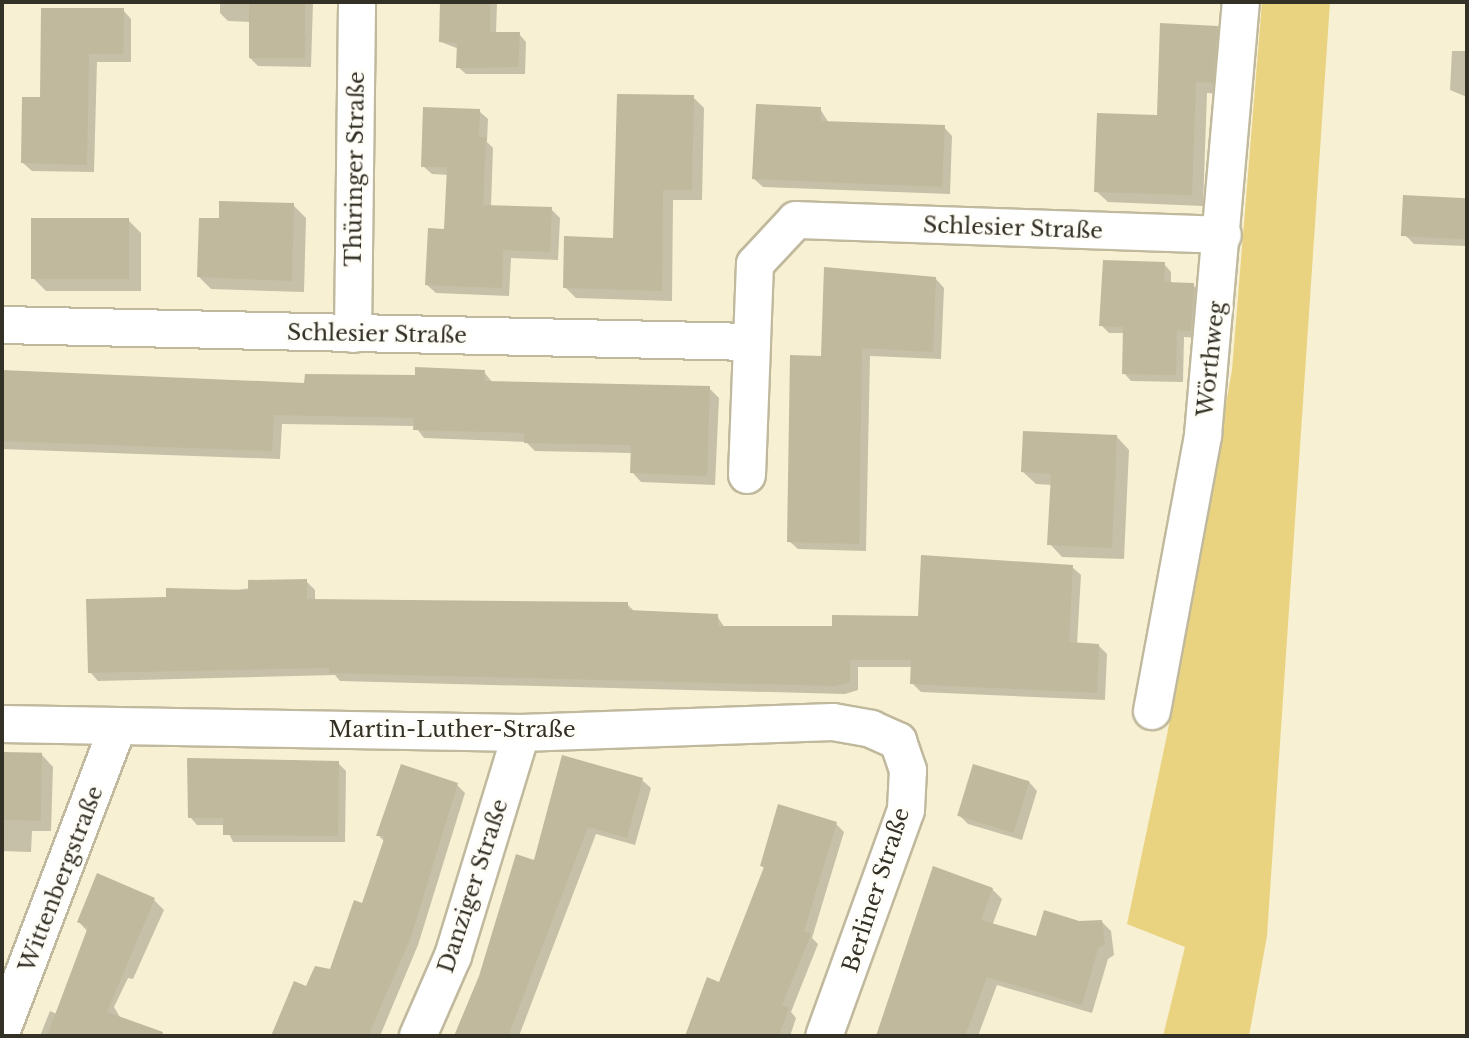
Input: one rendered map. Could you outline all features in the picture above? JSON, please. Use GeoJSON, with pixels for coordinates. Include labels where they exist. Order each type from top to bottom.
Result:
{"type":"FeatureCollection","features":[{"type":"Feature","properties":{"kind":"street","name":"Wörthweg"},"geometry":{"type":"LineString","coordinates":[[1152,711],[1203,435],[1223,235],[1241,2]]}},
{"type":"Feature","properties":{"kind":"street","name":"Thüringer Straße"},"geometry":{"type":"LineString","coordinates":[[353,334],[357,5]]}},
{"type":"Feature","properties":{"kind":"street","name":"Schlesier Straße"},"geometry":{"type":"LineString","coordinates":[[747,475],[755,264],[796,220],[1223,235]]}},
{"type":"Feature","properties":{"kind":"street","name":"Schlesier Straße"},"geometry":{"type":"LineString","coordinates":[[2,325],[752,342]]}},
{"type":"Feature","properties":{"kind":"street","name":"Martin-Luther-Straße"},"geometry":{"type":"LineString","coordinates":[[2,724],[521,733],[833,722],[871,729],[898,741]]}},
{"type":"Feature","properties":{"kind":"street","name":"Wittenbergstraße"},"geometry":{"type":"LineString","coordinates":[[2,1030],[118,726]]}},
{"type":"Feature","properties":{"kind":"street","name":"Danziger Straße"},"geometry":{"type":"LineString","coordinates":[[418,1036],[453,956],[521,733]]}},
{"type":"Feature","properties":{"kind":"street","name":"Berliner Straße"},"geometry":{"type":"LineString","coordinates":[[824,1036],[906,810],[908,770],[898,741]]}},
{"type":"Feature","properties":{"kind":"shaded area"},"geometry":{"type":"Polygon","coordinates":[[[1262,2],[1330,2],[1267,936],[1249,1036],[1163,1036],[1185,947],[1127,924],[1167,735],[1232,370],[1262,2]]]}},
{"type":"Feature","properties":{"kind":"building"},"geometry":{"type":"Polygon","coordinates":[[[249,2],[305,2],[305,58],[249,58],[249,2]]]}},
{"type":"Feature","properties":{"kind":"building"},"geometry":{"type":"Polygon","coordinates":[[[440,2],[490,2],[490,32],[520,32],[518,67],[456,68],[457,43],[439,42],[440,2]]]}},
{"type":"Feature","properties":{"kind":"building"},"geometry":{"type":"Polygon","coordinates":[[[41,8],[124,8],[123,54],[89,54],[87,165],[21,163],[22,97],[40,97],[41,8]]]}},
{"type":"Feature","properties":{"kind":"building"},"geometry":{"type":"Polygon","coordinates":[[[1160,23],[1218,26],[1213,83],[1196,82],[1192,195],[1094,192],[1097,113],[1157,115],[1160,23]]]}},
{"type":"Feature","properties":{"kind":"building"},"geometry":{"type":"Polygon","coordinates":[[[617,94],[694,95],[692,190],[663,190],[662,291],[563,288],[564,236],[613,238],[617,94]]]}},
{"type":"Feature","properties":{"kind":"building"},"geometry":{"type":"Polygon","coordinates":[[[756,104],[821,107],[821,121],[945,125],[942,187],[752,179],[756,104]]]}},
{"type":"Feature","properties":{"kind":"building"},"geometry":{"type":"Polygon","coordinates":[[[423,107],[480,109],[479,137],[486,137],[483,205],[552,207],[550,252],[503,250],[502,288],[425,285],[428,228],[444,229],[447,167],[421,167],[423,107]]]}},
{"type":"Feature","properties":{"kind":"building"},"geometry":{"type":"Polygon","coordinates":[[[1403,195],[1467,198],[1465,239],[1401,236],[1403,195]]]}},
{"type":"Feature","properties":{"kind":"building"},"geometry":{"type":"Polygon","coordinates":[[[219,201],[294,203],[292,281],[197,277],[199,218],[219,218],[219,201]]]}},
{"type":"Feature","properties":{"kind":"building"},"geometry":{"type":"Polygon","coordinates":[[[31,218],[129,218],[129,279],[31,279],[31,218]]]}},
{"type":"Feature","properties":{"kind":"building"},"geometry":{"type":"Polygon","coordinates":[[[1103,260],[1165,262],[1164,282],[1194,283],[1191,331],[1177,330],[1176,375],[1122,374],[1123,327],[1099,326],[1103,260]]]}},
{"type":"Feature","properties":{"kind":"building"},"geometry":{"type":"Polygon","coordinates":[[[824,267],[936,277],[933,352],[862,348],[859,544],[787,542],[790,355],[821,356],[824,267]]]}},
{"type":"Feature","properties":{"kind":"building"},"geometry":{"type":"Polygon","coordinates":[[[415,367],[485,370],[484,381],[710,386],[707,476],[630,473],[631,445],[524,443],[524,433],[413,430],[414,418],[274,415],[272,451],[2,441],[2,370],[304,383],[305,374],[415,375],[415,367]]]}},
{"type":"Feature","properties":{"kind":"building"},"geometry":{"type":"Polygon","coordinates":[[[1023,431],[1117,435],[1112,548],[1047,545],[1051,474],[1021,472],[1023,431]]]}},
{"type":"Feature","properties":{"kind":"building"},"geometry":{"type":"Polygon","coordinates":[[[921,555],[1073,565],[1069,642],[1099,644],[1097,693],[910,684],[911,660],[850,660],[850,682],[835,686],[329,673],[329,668],[88,673],[86,599],[166,597],[166,588],[248,590],[248,580],[307,579],[307,599],[628,602],[628,610],[718,614],[718,626],[832,626],[832,615],[918,616],[921,555]]]}},
{"type":"Feature","properties":{"kind":"building"},"geometry":{"type":"Polygon","coordinates":[[[2,752],[42,753],[41,821],[2,820],[2,752]]]}},
{"type":"Feature","properties":{"kind":"building"},"geometry":{"type":"Polygon","coordinates":[[[562,755],[643,778],[627,838],[588,827],[508,1036],[454,1036],[479,976],[516,854],[534,860],[562,755]]]}},
{"type":"Feature","properties":{"kind":"building"},"geometry":{"type":"Polygon","coordinates":[[[187,758],[339,761],[338,836],[223,835],[223,818],[188,818],[187,758]]]}},
{"type":"Feature","properties":{"kind":"building"},"geometry":{"type":"Polygon","coordinates":[[[401,764],[458,783],[411,937],[368,1036],[271,1036],[294,981],[306,986],[315,966],[330,969],[354,900],[362,903],[385,836],[376,836],[401,764]]]}},
{"type":"Feature","properties":{"kind":"building"},"geometry":{"type":"Polygon","coordinates":[[[973,764],[1029,781],[1014,833],[957,816],[973,764]]]}},
{"type":"Feature","properties":{"kind":"building"},"geometry":{"type":"Polygon","coordinates":[[[778,804],[837,822],[804,931],[811,934],[782,1005],[789,1008],[779,1036],[685,1036],[707,977],[719,982],[764,867],[760,866],[778,804]]]}},
{"type":"Feature","properties":{"kind":"building"},"geometry":{"type":"Polygon","coordinates":[[[933,866],[993,888],[981,920],[1036,936],[1044,910],[1079,921],[1102,920],[1105,944],[1098,949],[1082,1005],[987,977],[965,1036],[876,1036],[933,866]]]}},
{"type":"Feature","properties":{"kind":"building"},"geometry":{"type":"Polygon","coordinates":[[[97,873],[155,898],[107,1012],[163,1032],[162,1036],[47,1036],[88,927],[77,922],[97,873]]]}}]}
